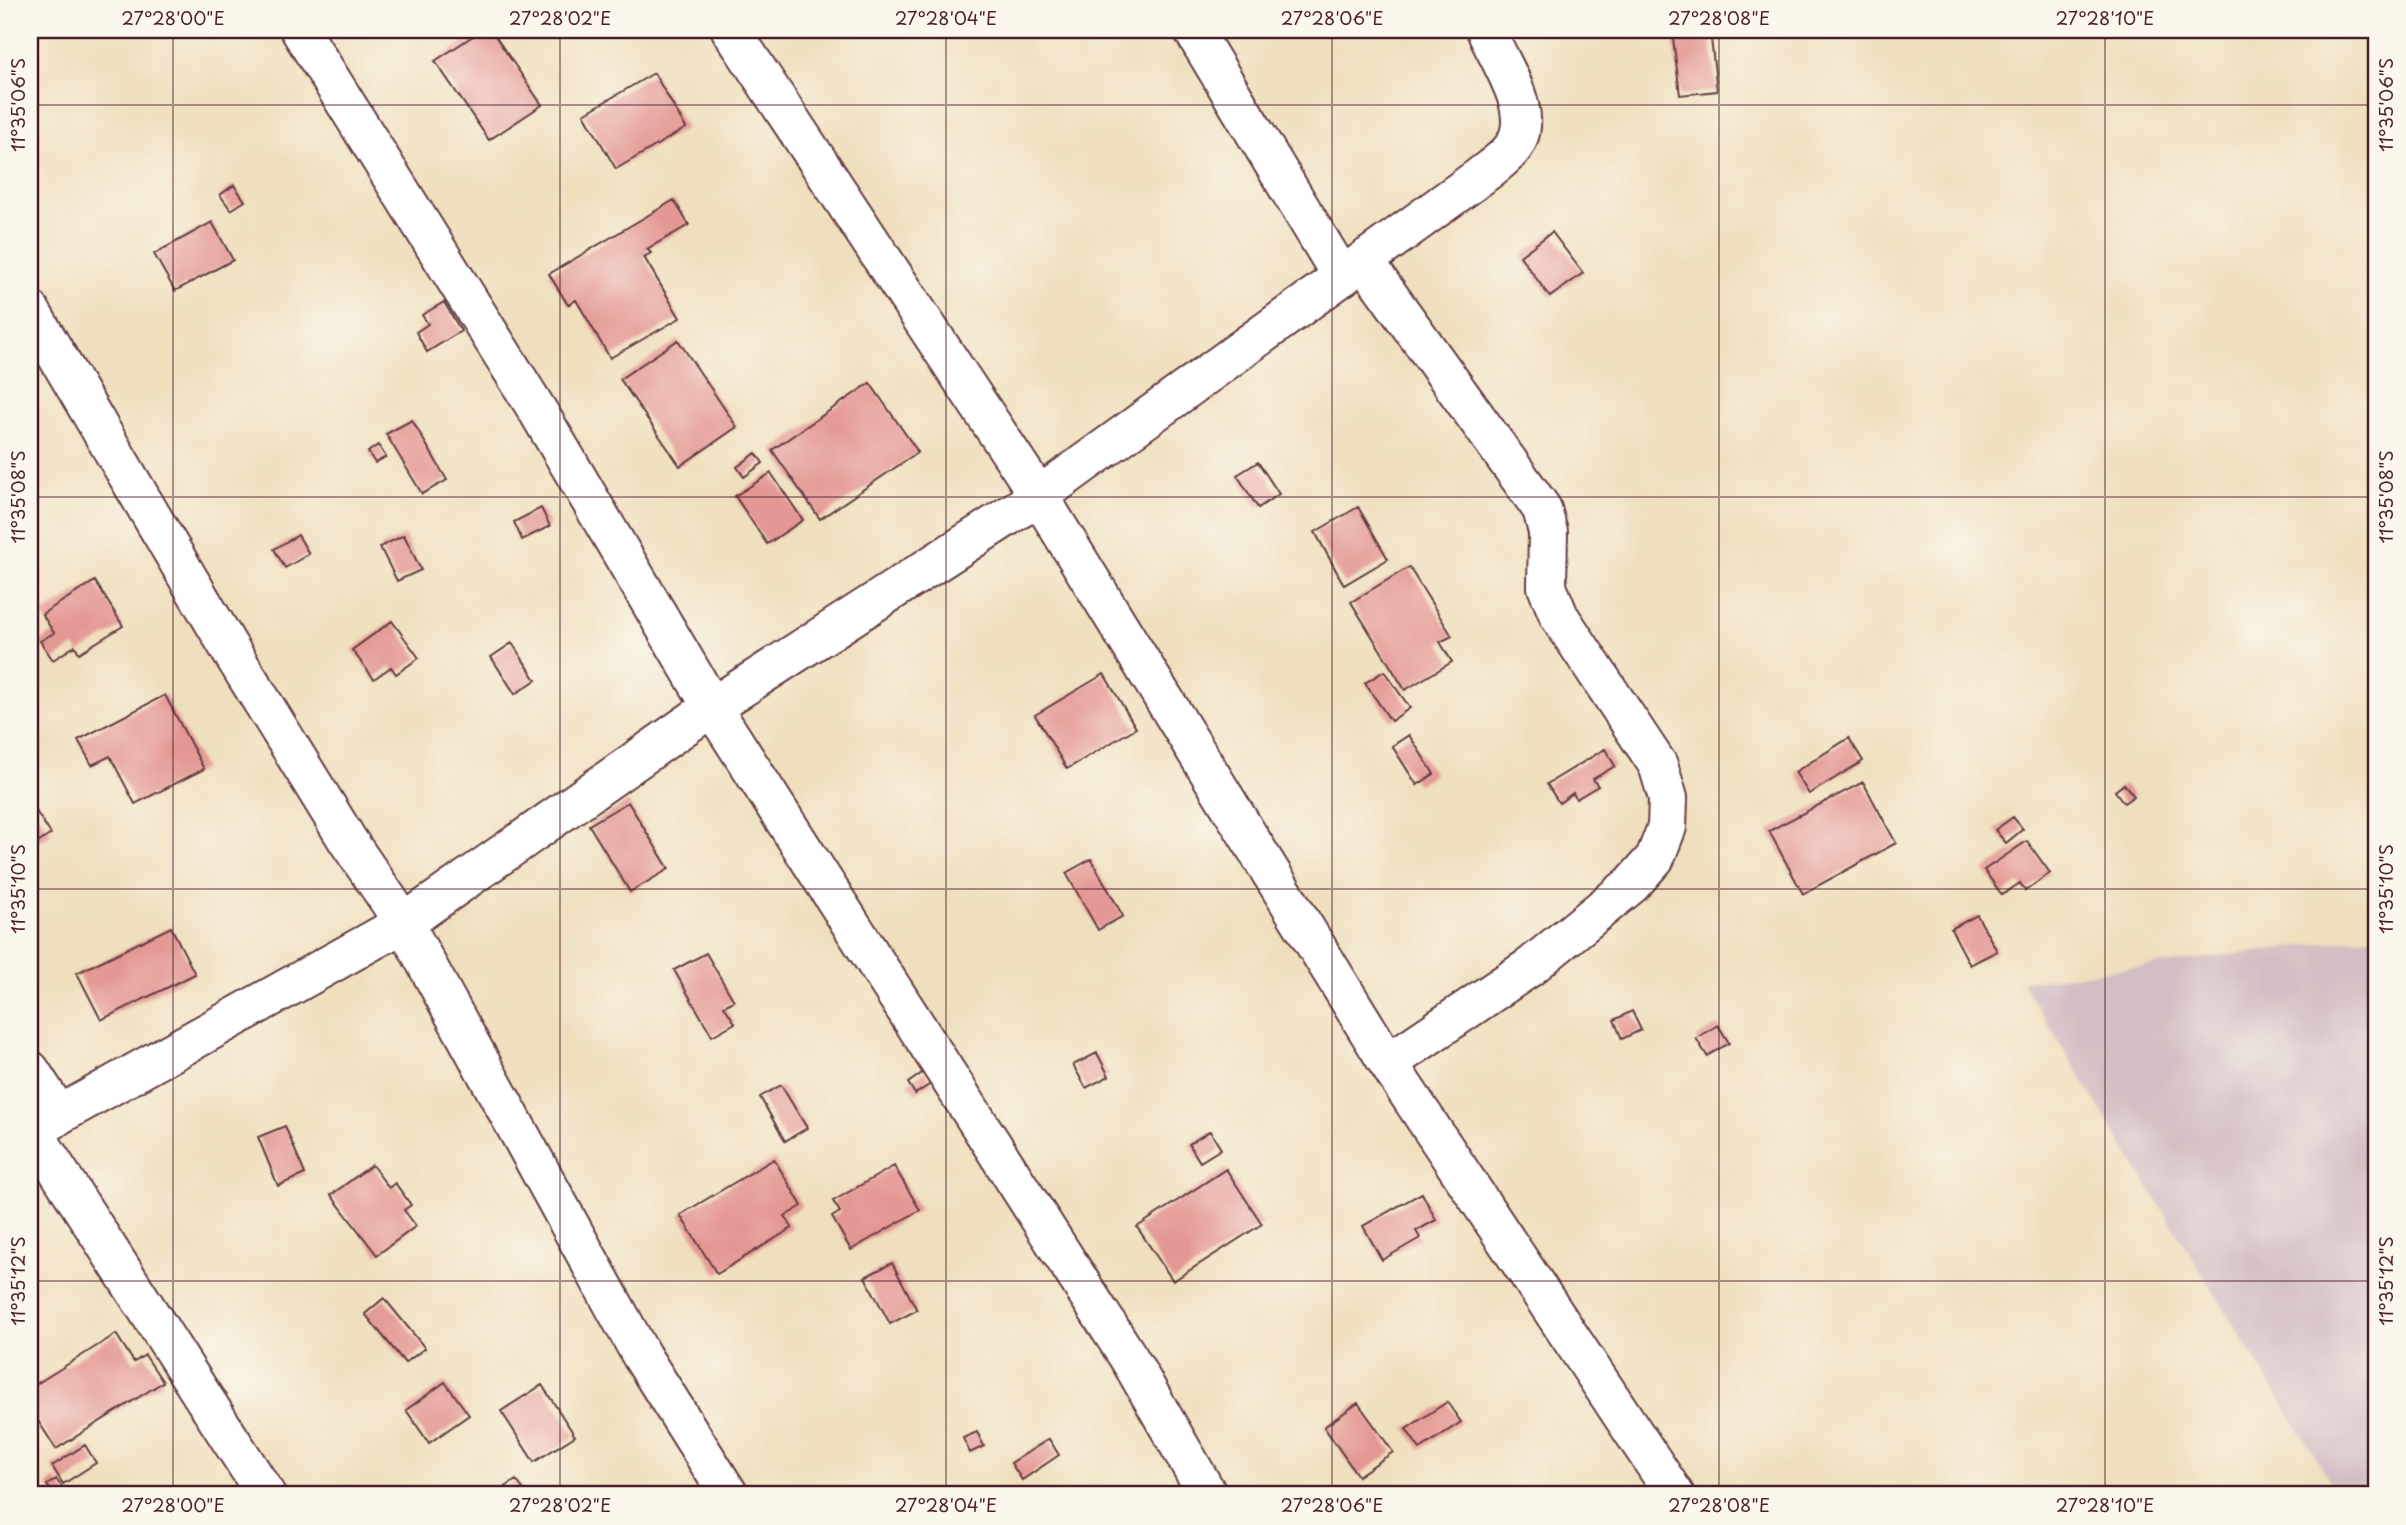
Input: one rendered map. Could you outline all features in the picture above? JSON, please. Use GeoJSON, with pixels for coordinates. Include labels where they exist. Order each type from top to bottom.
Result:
{"type":"FeatureCollection","features":[{"type":"Feature","properties":{"kind":"street"},"geometry":{"type":"LineString","coordinates":[[300,30],[539,413],[712,707],[1130,1360],[1208,1495]]}},
{"type":"Feature","properties":{"kind":"street"},"geometry":{"type":"LineString","coordinates":[[731,30],[1039,496],[1388,1063],[1675,1495]]}},
{"type":"Feature","properties":{"kind":"street"},"geometry":{"type":"LineString","coordinates":[[1193,30],[1353,269],[1542,509],[1548,533],[1547,587],[1559,616],[1658,765],[1668,798],[1667,827],[1655,858],[1632,884],[1530,967],[1388,1063]]}},
{"type":"Feature","properties":{"kind":"street"},"geometry":{"type":"LineString","coordinates":[[41,1128],[404,923],[712,707],[1039,496],[1478,178],[1512,149],[1522,128],[1512,83],[1486,30]]}},
{"type":"Feature","properties":{"kind":"street"},"geometry":{"type":"LineString","coordinates":[[30,310],[228,646],[348,841],[404,923],[641,1355],[729,1495]]}},
{"type":"Feature","properties":{"kind":"street"},"geometry":{"type":"LineString","coordinates":[[30,1070],[41,1128],[266,1495]]}},
{"type":"Feature","properties":{"kind":"shaded area"},"geometry":{"type":"Polygon","coordinates":[[[2376,936],[2376,1495],[2339,1495],[2022,982],[2376,936]]]}},
{"type":"Feature","properties":{"kind":"building"},"geometry":{"type":"Polygon","coordinates":[[[482,30],[491,30],[542,105],[489,140],[435,61],[482,30]]]}},
{"type":"Feature","properties":{"kind":"building"},"geometry":{"type":"Polygon","coordinates":[[[1672,30],[1710,30],[1717,91],[1680,95],[1672,30]]]}},
{"type":"Feature","properties":{"kind":"building"},"geometry":{"type":"Polygon","coordinates":[[[654,73],[686,128],[616,169],[584,114],[654,73]]]}},
{"type":"Feature","properties":{"kind":"building"},"geometry":{"type":"Polygon","coordinates":[[[234,185],[245,201],[231,210],[220,195],[234,185]]]}},
{"type":"Feature","properties":{"kind":"building"},"geometry":{"type":"Polygon","coordinates":[[[674,200],[689,225],[647,249],[651,253],[644,257],[680,318],[610,358],[576,300],[568,305],[549,274],[674,200]]]}},
{"type":"Feature","properties":{"kind":"building"},"geometry":{"type":"Polygon","coordinates":[[[212,222],[233,260],[175,291],[154,254],[212,222]]]}},
{"type":"Feature","properties":{"kind":"building"},"geometry":{"type":"Polygon","coordinates":[[[1552,232],[1583,273],[1550,297],[1520,256],[1552,232]]]}},
{"type":"Feature","properties":{"kind":"building"},"geometry":{"type":"Polygon","coordinates":[[[444,302],[461,331],[427,352],[416,332],[428,324],[422,315],[444,302]]]}},
{"type":"Feature","properties":{"kind":"building"},"geometry":{"type":"Polygon","coordinates":[[[678,340],[737,427],[680,466],[620,379],[678,340]]]}},
{"type":"Feature","properties":{"kind":"building"},"geometry":{"type":"Polygon","coordinates":[[[870,383],[918,452],[820,519],[772,450],[870,383]]]}},
{"type":"Feature","properties":{"kind":"building"},"geometry":{"type":"Polygon","coordinates":[[[412,420],[447,480],[422,494],[386,434],[412,420]]]}},
{"type":"Feature","properties":{"kind":"building"},"geometry":{"type":"Polygon","coordinates":[[[378,445],[386,457],[375,463],[368,452],[378,445]]]}},
{"type":"Feature","properties":{"kind":"building"},"geometry":{"type":"Polygon","coordinates":[[[756,453],[763,463],[744,477],[737,467],[756,453]]]}},
{"type":"Feature","properties":{"kind":"building"},"geometry":{"type":"Polygon","coordinates":[[[1258,462],[1279,494],[1258,508],[1237,475],[1258,462]]]}},
{"type":"Feature","properties":{"kind":"building"},"geometry":{"type":"Polygon","coordinates":[[[771,473],[803,520],[767,544],[735,496],[771,473]]]}},
{"type":"Feature","properties":{"kind":"building"},"geometry":{"type":"Polygon","coordinates":[[[1358,507],[1388,559],[1344,585],[1315,532],[1358,507]]]}},
{"type":"Feature","properties":{"kind":"building"},"geometry":{"type":"Polygon","coordinates":[[[541,508],[550,526],[522,540],[514,522],[541,508]]]}},
{"type":"Feature","properties":{"kind":"building"},"geometry":{"type":"Polygon","coordinates":[[[298,535],[309,554],[285,568],[274,549],[298,535]]]}},
{"type":"Feature","properties":{"kind":"building"},"geometry":{"type":"Polygon","coordinates":[[[404,535],[421,570],[397,581],[380,547],[404,535]]]}},
{"type":"Feature","properties":{"kind":"building"},"geometry":{"type":"Polygon","coordinates":[[[1409,567],[1452,636],[1440,642],[1452,662],[1405,690],[1351,602],[1409,567]]]}},
{"type":"Feature","properties":{"kind":"building"},"geometry":{"type":"Polygon","coordinates":[[[95,581],[123,626],[79,653],[75,646],[53,660],[40,641],[54,633],[42,614],[95,581]]]}},
{"type":"Feature","properties":{"kind":"building"},"geometry":{"type":"Polygon","coordinates":[[[392,621],[419,658],[396,674],[391,667],[374,679],[352,650],[392,621]]]}},
{"type":"Feature","properties":{"kind":"building"},"geometry":{"type":"Polygon","coordinates":[[[512,643],[536,680],[515,694],[491,657],[512,643]]]}},
{"type":"Feature","properties":{"kind":"building"},"geometry":{"type":"Polygon","coordinates":[[[1384,671],[1410,708],[1391,721],[1365,683],[1384,671]]]}},
{"type":"Feature","properties":{"kind":"building"},"geometry":{"type":"Polygon","coordinates":[[[1104,674],[1136,728],[1067,769],[1035,715],[1104,674]]]}},
{"type":"Feature","properties":{"kind":"building"},"geometry":{"type":"Polygon","coordinates":[[[165,695],[204,769],[135,804],[110,756],[92,765],[78,740],[165,695]]]}},
{"type":"Feature","properties":{"kind":"building"},"geometry":{"type":"Polygon","coordinates":[[[1409,735],[1434,774],[1417,785],[1392,746],[1409,735]]]}},
{"type":"Feature","properties":{"kind":"building"},"geometry":{"type":"Polygon","coordinates":[[[1849,738],[1863,761],[1809,794],[1795,772],[1849,738]]]}},
{"type":"Feature","properties":{"kind":"building"},"geometry":{"type":"Polygon","coordinates":[[[1605,749],[1615,766],[1593,779],[1598,786],[1576,799],[1573,793],[1559,803],[1547,784],[1605,749]]]}},
{"type":"Feature","properties":{"kind":"building"},"geometry":{"type":"Polygon","coordinates":[[[1863,782],[1896,843],[1803,894],[1769,831],[1863,782]]]}},
{"type":"Feature","properties":{"kind":"building"},"geometry":{"type":"Polygon","coordinates":[[[2124,784],[2134,796],[2124,803],[2115,791],[2124,784]]]}},
{"type":"Feature","properties":{"kind":"building"},"geometry":{"type":"Polygon","coordinates":[[[30,802],[51,834],[30,848],[30,802]]]}},
{"type":"Feature","properties":{"kind":"building"},"geometry":{"type":"Polygon","coordinates":[[[628,802],[669,869],[630,892],[589,825],[628,802]]]}},
{"type":"Feature","properties":{"kind":"building"},"geometry":{"type":"Polygon","coordinates":[[[2013,817],[2023,829],[2006,843],[1995,830],[2013,817]]]}},
{"type":"Feature","properties":{"kind":"building"},"geometry":{"type":"Polygon","coordinates":[[[2027,841],[2050,873],[2025,891],[2020,883],[2002,895],[1984,870],[2027,841]]]}},
{"type":"Feature","properties":{"kind":"building"},"geometry":{"type":"Polygon","coordinates":[[[1091,859],[1123,916],[1098,930],[1066,873],[1091,859]]]}},
{"type":"Feature","properties":{"kind":"building"},"geometry":{"type":"Polygon","coordinates":[[[1977,915],[1997,951],[1970,965],[1951,929],[1977,915]]]}},
{"type":"Feature","properties":{"kind":"building"},"geometry":{"type":"Polygon","coordinates":[[[171,927],[195,974],[101,1020],[77,973],[171,927]]]}},
{"type":"Feature","properties":{"kind":"building"},"geometry":{"type":"Polygon","coordinates":[[[706,953],[734,1001],[724,1006],[735,1023],[712,1036],[674,970],[706,953]]]}},
{"type":"Feature","properties":{"kind":"building"},"geometry":{"type":"Polygon","coordinates":[[[1632,1011],[1641,1030],[1622,1039],[1614,1020],[1632,1011]]]}},
{"type":"Feature","properties":{"kind":"building"},"geometry":{"type":"Polygon","coordinates":[[[1718,1025],[1729,1043],[1707,1056],[1696,1038],[1718,1025]]]}},
{"type":"Feature","properties":{"kind":"building"},"geometry":{"type":"Polygon","coordinates":[[[1097,1053],[1109,1076],[1086,1088],[1073,1065],[1097,1053]]]}},
{"type":"Feature","properties":{"kind":"building"},"geometry":{"type":"Polygon","coordinates":[[[925,1071],[932,1083],[915,1094],[908,1083],[925,1071]]]}},
{"type":"Feature","properties":{"kind":"building"},"geometry":{"type":"Polygon","coordinates":[[[781,1085],[807,1128],[785,1141],[760,1097],[781,1085]]]}},
{"type":"Feature","properties":{"kind":"building"},"geometry":{"type":"Polygon","coordinates":[[[285,1126],[305,1174],[278,1186],[258,1137],[285,1126]]]}},
{"type":"Feature","properties":{"kind":"building"},"geometry":{"type":"Polygon","coordinates":[[[1210,1131],[1221,1149],[1200,1162],[1189,1144],[1210,1131]]]}},
{"type":"Feature","properties":{"kind":"building"},"geometry":{"type":"Polygon","coordinates":[[[774,1159],[802,1206],[785,1216],[792,1228],[717,1274],[680,1215],[774,1159]]]}},
{"type":"Feature","properties":{"kind":"building"},"geometry":{"type":"Polygon","coordinates":[[[372,1165],[389,1188],[395,1183],[411,1205],[404,1210],[416,1226],[377,1255],[331,1195],[372,1165]]]}},
{"type":"Feature","properties":{"kind":"building"},"geometry":{"type":"Polygon","coordinates":[[[894,1166],[920,1210],[851,1250],[832,1217],[840,1212],[833,1201],[894,1166]]]}},
{"type":"Feature","properties":{"kind":"building"},"geometry":{"type":"Polygon","coordinates":[[[1226,1169],[1262,1224],[1173,1281],[1137,1227],[1226,1169]]]}},
{"type":"Feature","properties":{"kind":"building"},"geometry":{"type":"Polygon","coordinates":[[[1422,1193],[1436,1220],[1416,1231],[1420,1238],[1382,1260],[1363,1226],[1422,1193]]]}},
{"type":"Feature","properties":{"kind":"building"},"geometry":{"type":"Polygon","coordinates":[[[892,1263],[917,1310],[890,1324],[865,1277],[892,1263]]]}},
{"type":"Feature","properties":{"kind":"building"},"geometry":{"type":"Polygon","coordinates":[[[384,1298],[425,1348],[405,1363],[365,1314],[384,1298]]]}},
{"type":"Feature","properties":{"kind":"building"},"geometry":{"type":"Polygon","coordinates":[[[116,1334],[134,1362],[145,1355],[163,1382],[56,1449],[30,1408],[30,1388],[116,1334]]]}},
{"type":"Feature","properties":{"kind":"building"},"geometry":{"type":"Polygon","coordinates":[[[445,1382],[469,1415],[429,1443],[406,1410],[445,1382]]]}},
{"type":"Feature","properties":{"kind":"building"},"geometry":{"type":"Polygon","coordinates":[[[542,1385],[575,1436],[534,1462],[501,1411],[542,1385]]]}},
{"type":"Feature","properties":{"kind":"building"},"geometry":{"type":"Polygon","coordinates":[[[1447,1402],[1461,1422],[1420,1449],[1406,1429],[1447,1402]]]}},
{"type":"Feature","properties":{"kind":"building"},"geometry":{"type":"Polygon","coordinates":[[[1358,1403],[1393,1452],[1358,1476],[1324,1427],[1358,1403]]]}},
{"type":"Feature","properties":{"kind":"building"},"geometry":{"type":"Polygon","coordinates":[[[977,1432],[984,1446],[970,1453],[963,1438],[977,1432]]]}},
{"type":"Feature","properties":{"kind":"building"},"geometry":{"type":"Polygon","coordinates":[[[1049,1439],[1059,1455],[1022,1480],[1011,1463],[1049,1439]]]}},
{"type":"Feature","properties":{"kind":"building"},"geometry":{"type":"Polygon","coordinates":[[[85,1445],[96,1463],[63,1484],[52,1466],[85,1445]]]}},
{"type":"Feature","properties":{"kind":"building"},"geometry":{"type":"Polygon","coordinates":[[[56,1479],[68,1495],[54,1495],[47,1485],[56,1479]]]}},
{"type":"Feature","properties":{"kind":"building"},"geometry":{"type":"Polygon","coordinates":[[[516,1480],[523,1489],[512,1495],[500,1495],[498,1492],[516,1480]]]}}]}
